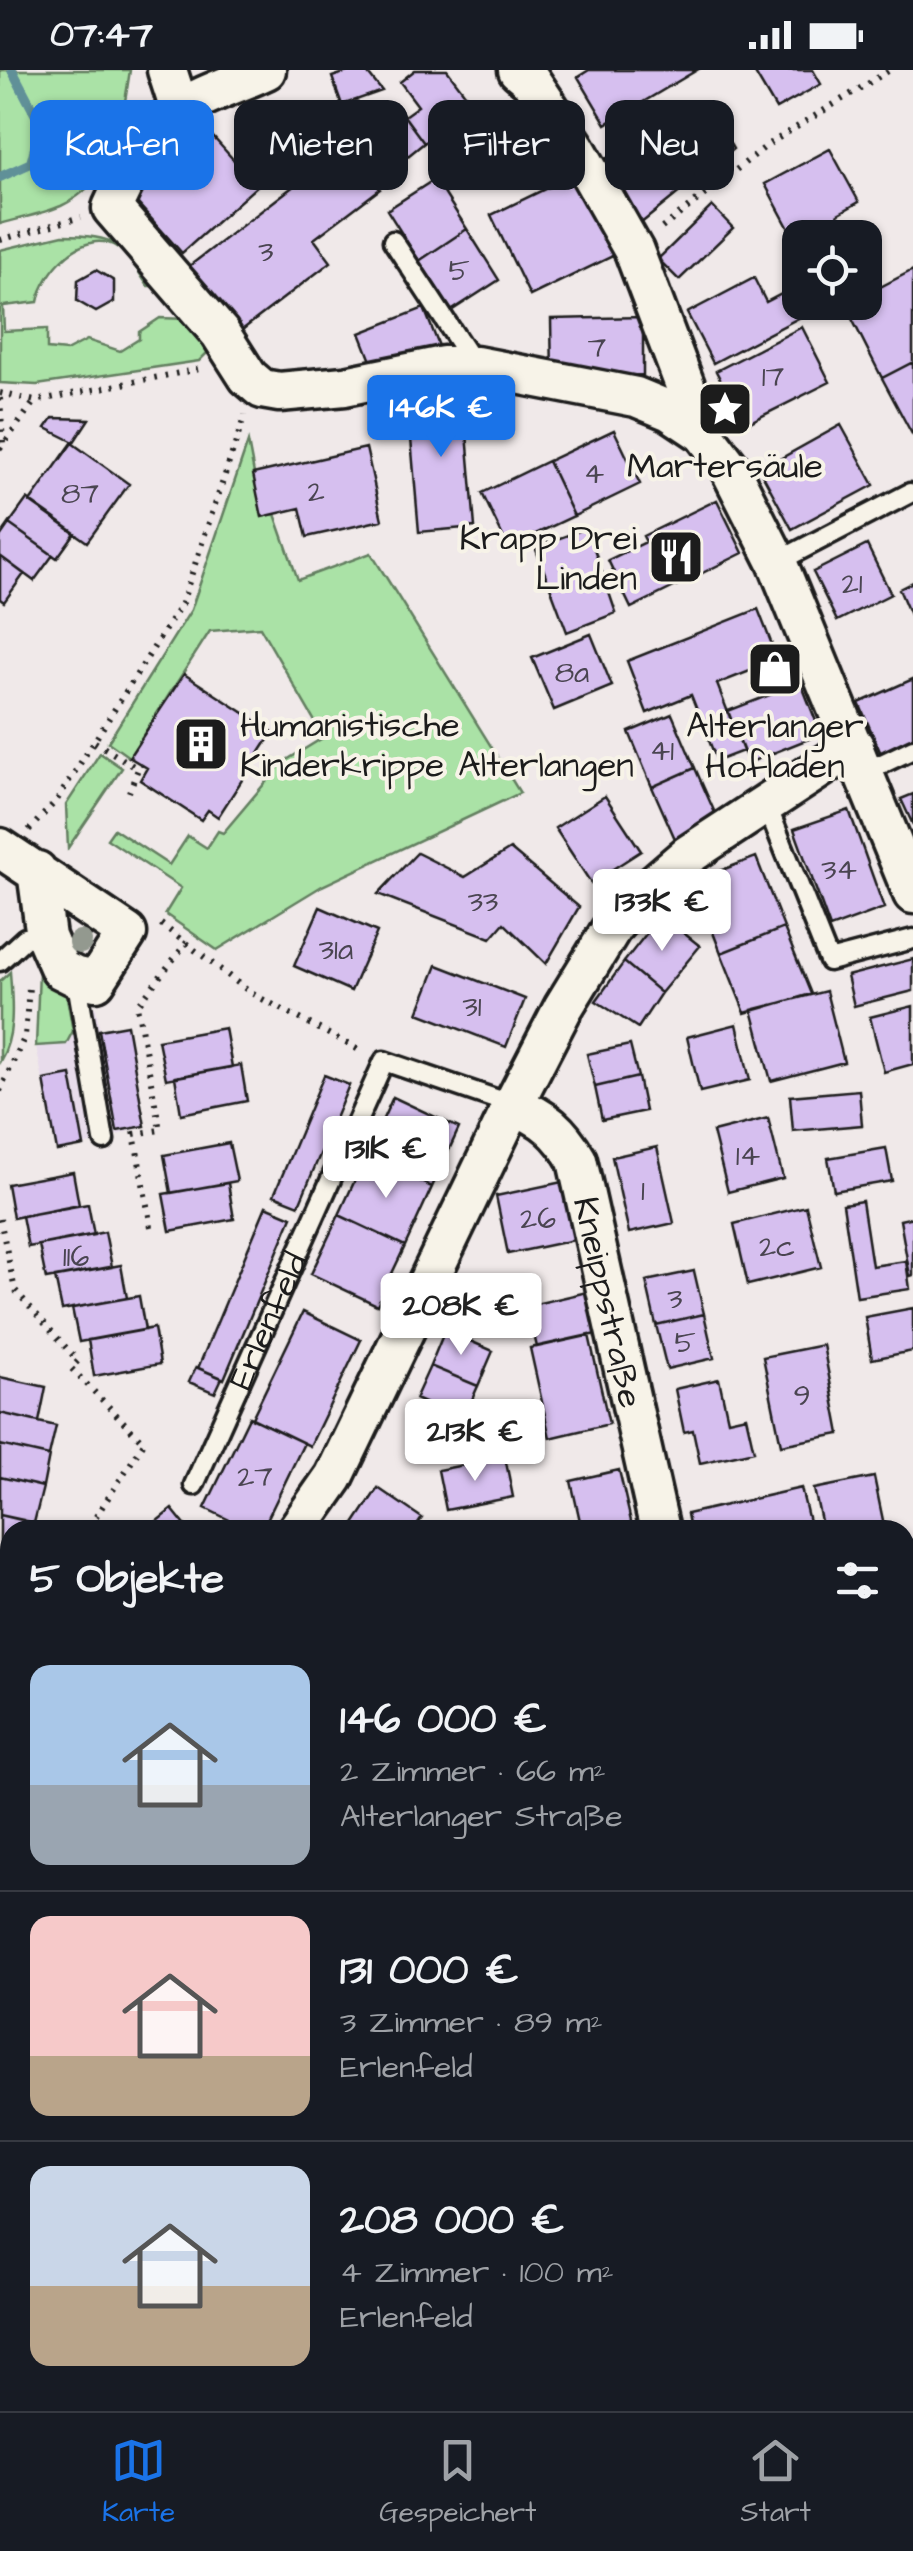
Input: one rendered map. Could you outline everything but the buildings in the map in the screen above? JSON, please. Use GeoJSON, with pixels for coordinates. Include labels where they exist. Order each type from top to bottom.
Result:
{"type":"FeatureCollection","features":[{"type":"Feature","properties":{"kind":"street"},"geometry":{"type":"LineString","coordinates":[[166,70],[176,100]]}},
{"type":"Feature","properties":{"kind":"street"},"geometry":{"type":"LineString","coordinates":[[202,100],[266,70]]}},
{"type":"Feature","properties":{"kind":"street"},"geometry":{"type":"LineString","coordinates":[[518,70],[531,81],[575,147],[634,251],[703,433],[729,468],[777,562],[913,894]]}},
{"type":"Feature","properties":{"kind":"street"},"geometry":{"type":"LineString","coordinates":[[120,190],[112,208],[220,333],[250,376],[279,392],[346,386],[443,366],[476,366],[636,397],[670,411],[703,433]]}},
{"type":"Feature","properties":{"kind":"street"},"geometry":{"type":"LineString","coordinates":[[304,1520],[334,1477],[513,1105],[563,1008],[613,926],[675,865],[767,806],[860,759]]}},
{"type":"Feature","properties":{"kind":"street"},"geometry":{"type":"LineString","coordinates":[[14,857],[127,933],[96,980],[60,969],[14,857]]}},
{"type":"Feature","properties":{"kind":"street","name":"Kneippstraße"},"geometry":{"type":"LineString","coordinates":[[513,1105],[540,1116],[562,1133],[578,1160],[658,1520]]}},
{"type":"Feature","properties":{"kind":"lane"},"geometry":{"type":"LineString","coordinates":[[393,241],[476,366]]}},
{"type":"Feature","properties":{"kind":"lane"},"geometry":{"type":"LineString","coordinates":[[777,562],[910,493]]}},
{"type":"Feature","properties":{"kind":"lane"},"geometry":{"type":"LineString","coordinates":[[860,759],[913,749]]}},
{"type":"Feature","properties":{"kind":"lane"},"geometry":{"type":"LineString","coordinates":[[767,806],[829,960],[913,939]]}},
{"type":"Feature","properties":{"kind":"lane"},"geometry":{"type":"LineString","coordinates":[[0,961],[25,938],[46,937]]}},
{"type":"Feature","properties":{"kind":"lane"},"geometry":{"type":"LineString","coordinates":[[76,977],[104,1140]]}},
{"type":"Feature","properties":{"kind":"lane"},"geometry":{"type":"LineString","coordinates":[[384,1061],[513,1105]]}},
{"type":"Feature","properties":{"kind":"lane","name":"Erlenfeld"},"geometry":{"type":"LineString","coordinates":[[194,1485],[384,1061]]}},
{"type":"Feature","properties":{"kind":"path"},"geometry":{"type":"LineString","coordinates":[[634,251],[769,144],[890,70]]}},
{"type":"Feature","properties":{"kind":"path"},"geometry":{"type":"LineString","coordinates":[[0,240],[112,208]]}},
{"type":"Feature","properties":{"kind":"path"},"geometry":{"type":"LineString","coordinates":[[2,447],[0,395],[35,401],[250,376],[246,414],[182,603],[57,800],[14,857]]}},
{"type":"Feature","properties":{"kind":"path"},"geometry":{"type":"LineString","coordinates":[[2,447],[35,401]]}},
{"type":"Feature","properties":{"kind":"path"},"geometry":{"type":"LineString","coordinates":[[95,742],[138,769],[129,792]]}},
{"type":"Feature","properties":{"kind":"path"},"geometry":{"type":"LineString","coordinates":[[127,933],[149,916],[251,993],[384,1061]]}},
{"type":"Feature","properties":{"kind":"path"},"geometry":{"type":"LineString","coordinates":[[152,1227],[134,1134],[160,1130],[137,1006],[187,942]]}},
{"type":"Feature","properties":{"kind":"path"},"geometry":{"type":"LineString","coordinates":[[0,1219],[15,1290],[78,1361],[71,1368],[144,1443],[94,1520]]}},
{"type":"Feature","properties":{"kind":"shaded area"},"geometry":{"type":"Polygon","coordinates":[[[65,986],[96,1008],[100,1030],[127,1025],[145,1126],[57,1151],[36,1046],[66,1044],[65,986]]]}},
{"type":"Feature","properties":{"kind":"green space"},"geometry":{"type":"Polygon","coordinates":[[[0,70],[130,70],[125,100],[30,100],[30,190],[84,190],[61,206],[0,224],[0,70]]]}},
{"type":"Feature","properties":{"kind":"green space"},"geometry":{"type":"Polygon","coordinates":[[[63,235],[93,237],[117,244],[136,259],[151,286],[123,251],[105,242],[92,243],[67,255],[48,278],[38,302],[3,306],[4,331],[47,329],[47,349],[66,351],[87,340],[120,351],[160,318],[187,319],[209,344],[207,353],[199,361],[37,385],[0,383],[0,250],[63,235]]]}},
{"type":"Feature","properties":{"kind":"green space"},"geometry":{"type":"Polygon","coordinates":[[[248,442],[262,516],[275,514],[298,580],[371,553],[520,793],[322,886],[217,950],[165,914],[181,888],[107,839],[114,829],[169,865],[188,836],[207,848],[282,763],[324,737],[260,627],[210,631],[129,757],[108,742],[191,610],[248,442]]]}},
{"type":"Feature","properties":{"kind":"green space"},"geometry":{"type":"Polygon","coordinates":[[[100,753],[122,768],[68,848],[66,805],[100,753]]]}},
{"type":"Feature","properties":{"kind":"green space"},"geometry":{"type":"Polygon","coordinates":[[[10,972],[11,1029],[0,1061],[0,981],[10,972]]]}},
{"type":"Feature","properties":{"kind":"green space"},"geometry":{"type":"Polygon","coordinates":[[[39,972],[65,986],[73,1031],[66,1044],[36,1046],[39,972]]]}},
{"type":"Feature","properties":{"kind":"waterway"},"geometry":{"type":"LineString","coordinates":[[0,177],[31,163],[41,125],[12,70]]}},
{"type":"Feature","properties":{"kind":"place","name":"Martersäule"},"geometry":{"type":"Point","coordinates":[725,409]}},
{"type":"Feature","properties":{"kind":"place","name":"Krapp Drei Linden"},"geometry":{"type":"Point","coordinates":[676,557]}},
{"type":"Feature","properties":{"kind":"place","name":"Alterlanger Hofladen"},"geometry":{"type":"Point","coordinates":[775,669]}},
{"type":"Feature","properties":{"kind":"place","name":"Humanistische Kinderkrippe Alterlangen"},"geometry":{"type":"Point","coordinates":[201,744]}}]}
